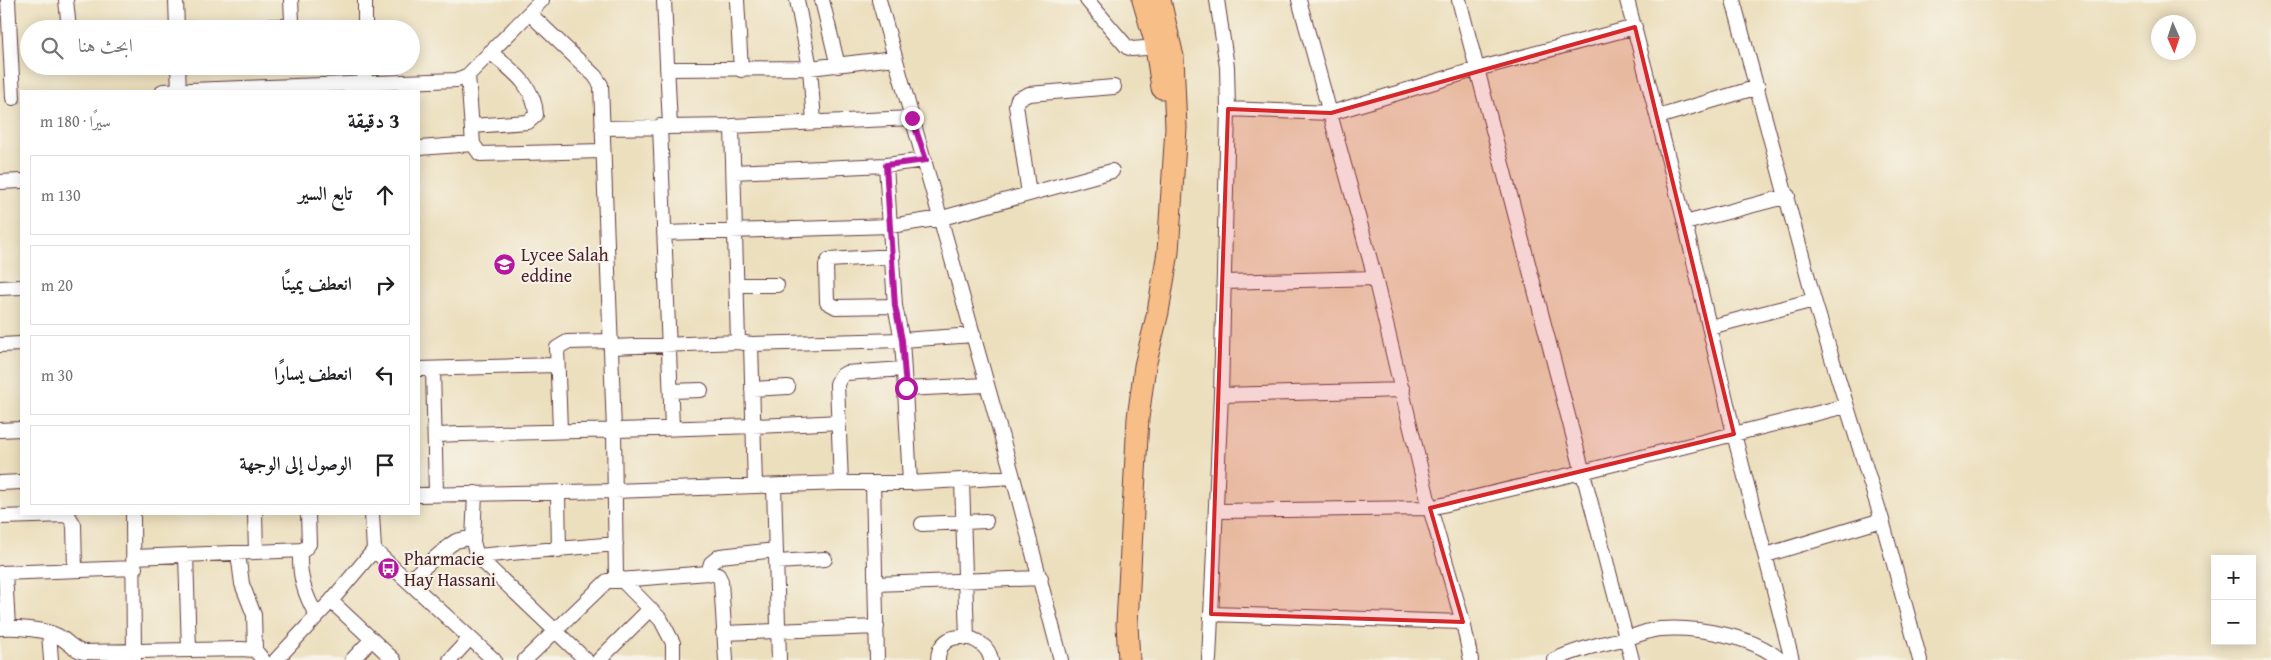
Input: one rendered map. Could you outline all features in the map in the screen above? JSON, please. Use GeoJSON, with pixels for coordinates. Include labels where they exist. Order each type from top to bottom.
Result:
{"type":"FeatureCollection","features":[{"type":"Feature","properties":{"kind":"main road"},"geometry":{"type":"LineString","coordinates":[[1128,0],[1145,48],[1168,78]]}},
{"type":"Feature","properties":{"kind":"main road"},"geometry":{"type":"LineString","coordinates":[[1129,660],[1127,624],[1138,418],[1168,252],[1172,162],[1177,112],[1143,0]]}},
{"type":"Feature","properties":{"kind":"main road"},"geometry":{"type":"LineString","coordinates":[[1160,0],[1169,36],[1168,78]]}},
{"type":"Feature","properties":{"kind":"main road"},"geometry":{"type":"LineString","coordinates":[[1168,78],[1180,62],[1180,45],[1172,0]]}},
{"type":"Feature","properties":{"kind":"main road"},"geometry":{"type":"LineString","coordinates":[[1119,660],[1127,624]]}},
{"type":"Feature","properties":{"kind":"street"},"geometry":{"type":"LineString","coordinates":[[8,0],[12,98]]}},
{"type":"Feature","properties":{"kind":"street"},"geometry":{"type":"LineString","coordinates":[[66,0],[68,20]]}},
{"type":"Feature","properties":{"kind":"street"},"geometry":{"type":"LineString","coordinates":[[176,0],[177,20]]}},
{"type":"Feature","properties":{"kind":"street"},"geometry":{"type":"LineString","coordinates":[[292,0],[292,20]]}},
{"type":"Feature","properties":{"kind":"street"},"geometry":{"type":"LineString","coordinates":[[365,0],[365,20]]}},
{"type":"Feature","properties":{"kind":"street"},"geometry":{"type":"LineString","coordinates":[[226,90],[364,88],[457,80],[468,75],[542,0]]}},
{"type":"Feature","properties":{"kind":"street"},"geometry":{"type":"LineString","coordinates":[[664,0],[667,69],[664,233],[672,427]]}},
{"type":"Feature","properties":{"kind":"street"},"geometry":{"type":"LineString","coordinates":[[737,0],[741,70]]}},
{"type":"Feature","properties":{"kind":"street"},"geometry":{"type":"LineString","coordinates":[[797,0],[810,68],[814,122]]}},
{"type":"Feature","properties":{"kind":"street"},"geometry":{"type":"LineString","coordinates":[[822,0],[838,66]]}},
{"type":"Feature","properties":{"kind":"street"},"geometry":{"type":"LineString","coordinates":[[879,0],[894,58],[942,218],[986,385],[1041,578],[1061,660]]}},
{"type":"Feature","properties":{"kind":"street"},"geometry":{"type":"LineString","coordinates":[[1087,0],[1127,47],[1132,49],[1145,48]]}},
{"type":"Feature","properties":{"kind":"street"},"geometry":{"type":"LineString","coordinates":[[1210,660],[1221,395],[1228,108],[1227,67],[1217,0]]}},
{"type":"Feature","properties":{"kind":"street"},"geometry":{"type":"LineString","coordinates":[[1299,0],[1375,278],[1430,508],[1463,622],[1471,660]]}},
{"type":"Feature","properties":{"kind":"street"},"geometry":{"type":"LineString","coordinates":[[1459,0],[1632,660]]}},
{"type":"Feature","properties":{"kind":"street"},"geometry":{"type":"LineString","coordinates":[[1627,0],[1685,223],[1734,434],[1792,660]]}},
{"type":"Feature","properties":{"kind":"street"},"geometry":{"type":"LineString","coordinates":[[1733,0],[1788,196],[1814,300],[1882,520],[1920,660]]}},
{"type":"Feature","properties":{"kind":"street"},"geometry":{"type":"LineString","coordinates":[[529,13],[598,80],[601,89],[618,578],[661,620],[673,642],[673,660]]}},
{"type":"Feature","properties":{"kind":"street"},"geometry":{"type":"LineString","coordinates":[[1228,108],[1331,113],[1476,69],[1635,27]]}},
{"type":"Feature","properties":{"kind":"street"},"geometry":{"type":"LineString","coordinates":[[472,126],[528,122],[536,115],[526,84],[490,52]]}},
{"type":"Feature","properties":{"kind":"street"},"geometry":{"type":"LineString","coordinates":[[667,69],[741,70],[810,68],[894,58]]}},
{"type":"Feature","properties":{"kind":"street"},"geometry":{"type":"LineString","coordinates":[[178,75],[179,90]]}},
{"type":"Feature","properties":{"kind":"street"},"geometry":{"type":"LineString","coordinates":[[364,88],[365,75]]}},
{"type":"Feature","properties":{"kind":"street"},"geometry":{"type":"LineString","coordinates":[[468,75],[473,144],[476,152],[484,155],[602,151]]}},
{"type":"Feature","properties":{"kind":"street"},"geometry":{"type":"LineString","coordinates":[[1030,194],[1017,112],[1018,99],[1029,94],[1114,87]]}},
{"type":"Feature","properties":{"kind":"street"},"geometry":{"type":"LineString","coordinates":[[1658,117],[1758,87]]}},
{"type":"Feature","properties":{"kind":"street"},"geometry":{"type":"LineString","coordinates":[[602,128],[732,126],[912,118]]}},
{"type":"Feature","properties":{"kind":"street"},"geometry":{"type":"LineString","coordinates":[[732,126],[737,285],[752,388],[755,486]]}},
{"type":"Feature","properties":{"kind":"street"},"geometry":{"type":"LineString","coordinates":[[420,148],[473,144]]}},
{"type":"Feature","properties":{"kind":"street"},"geometry":{"type":"LineString","coordinates":[[734,172],[886,165],[926,160]]}},
{"type":"Feature","properties":{"kind":"street"},"geometry":{"type":"LineString","coordinates":[[886,165],[895,306],[902,340],[906,388],[910,483]]}},
{"type":"Feature","properties":{"kind":"street"},"geometry":{"type":"LineString","coordinates":[[664,233],[890,226],[942,218],[1112,171]]}},
{"type":"Feature","properties":{"kind":"street"},"geometry":{"type":"LineString","coordinates":[[0,182],[20,181]]}},
{"type":"Feature","properties":{"kind":"street"},"geometry":{"type":"LineString","coordinates":[[1685,223],[1788,196]]}},
{"type":"Feature","properties":{"kind":"street"},"geometry":{"type":"LineString","coordinates":[[892,256],[829,260],[826,265],[827,302],[836,307],[895,306]]}},
{"type":"Feature","properties":{"kind":"street"},"geometry":{"type":"LineString","coordinates":[[1224,282],[1375,278]]}},
{"type":"Feature","properties":{"kind":"street"},"geometry":{"type":"LineString","coordinates":[[737,285],[777,285]]}},
{"type":"Feature","properties":{"kind":"street"},"geometry":{"type":"LineString","coordinates":[[0,288],[20,287]]}},
{"type":"Feature","properties":{"kind":"street"},"geometry":{"type":"LineString","coordinates":[[1710,327],[1814,300]]}},
{"type":"Feature","properties":{"kind":"street"},"geometry":{"type":"LineString","coordinates":[[560,430],[556,365],[557,348],[562,344],[668,345],[902,340],[974,335]]}},
{"type":"Feature","properties":{"kind":"street"},"geometry":{"type":"LineString","coordinates":[[0,345],[20,344]]}},
{"type":"Feature","properties":{"kind":"street"},"geometry":{"type":"LineString","coordinates":[[420,369],[556,365]]}},
{"type":"Feature","properties":{"kind":"street"},"geometry":{"type":"LineString","coordinates":[[433,369],[436,494]]}},
{"type":"Feature","properties":{"kind":"street"},"geometry":{"type":"LineString","coordinates":[[841,483],[837,384],[843,374],[903,369]]}},
{"type":"Feature","properties":{"kind":"street"},"geometry":{"type":"LineString","coordinates":[[906,388],[986,385]]}},
{"type":"Feature","properties":{"kind":"street"},"geometry":{"type":"LineString","coordinates":[[752,388],[788,387]]}},
{"type":"Feature","properties":{"kind":"street"},"geometry":{"type":"LineString","coordinates":[[671,392],[702,390]]}},
{"type":"Feature","properties":{"kind":"street"},"geometry":{"type":"LineString","coordinates":[[1221,395],[1403,390]]}},
{"type":"Feature","properties":{"kind":"street"},"geometry":{"type":"LineString","coordinates":[[1216,510],[1430,508],[1846,406]]}},
{"type":"Feature","properties":{"kind":"street"},"geometry":{"type":"LineString","coordinates":[[436,435],[672,427],[753,427],[840,422]]}},
{"type":"Feature","properties":{"kind":"street"},"geometry":{"type":"LineString","coordinates":[[0,430],[20,429]]}},
{"type":"Feature","properties":{"kind":"street"},"geometry":{"type":"LineString","coordinates":[[420,495],[614,492],[841,483],[910,483],[1013,477]]}},
{"type":"Feature","properties":{"kind":"street"},"geometry":{"type":"LineString","coordinates":[[962,480],[967,638]]}},
{"type":"Feature","properties":{"kind":"street"},"geometry":{"type":"LineString","coordinates":[[0,483],[20,482]]}},
{"type":"Feature","properties":{"kind":"street"},"geometry":{"type":"LineString","coordinates":[[873,483],[877,660]]}},
{"type":"Feature","properties":{"kind":"street"},"geometry":{"type":"LineString","coordinates":[[774,486],[779,660]]}},
{"type":"Feature","properties":{"kind":"street"},"geometry":{"type":"LineString","coordinates":[[558,492],[559,551]]}},
{"type":"Feature","properties":{"kind":"street"},"geometry":{"type":"LineString","coordinates":[[475,493],[472,537],[477,556],[586,660]]}},
{"type":"Feature","properties":{"kind":"street"},"geometry":{"type":"LineString","coordinates":[[0,517],[68,515],[74,525],[75,570]]}},
{"type":"Feature","properties":{"kind":"street"},"geometry":{"type":"LineString","coordinates":[[133,515],[134,656]]}},
{"type":"Feature","properties":{"kind":"street"},"geometry":{"type":"LineString","coordinates":[[255,515],[256,552]]}},
{"type":"Feature","properties":{"kind":"street"},"geometry":{"type":"LineString","coordinates":[[238,553],[242,584],[254,615],[259,655],[189,650],[134,656],[84,652],[76,650],[58,635],[4,628],[3,573],[75,570],[186,555],[306,550],[309,544],[308,515]]}},
{"type":"Feature","properties":{"kind":"street"},"geometry":{"type":"LineString","coordinates":[[276,660],[331,601],[374,550],[372,515]]}},
{"type":"Feature","properties":{"kind":"street"},"geometry":{"type":"LineString","coordinates":[[1766,555],[1882,520]]}},
{"type":"Feature","properties":{"kind":"street"},"geometry":{"type":"LineString","coordinates":[[922,524],[986,521]]}},
{"type":"Feature","properties":{"kind":"street"},"geometry":{"type":"LineString","coordinates":[[408,582],[450,545],[463,538],[472,537]]}},
{"type":"Feature","properties":{"kind":"street"},"geometry":{"type":"LineString","coordinates":[[477,556],[559,551],[616,544]]}},
{"type":"Feature","properties":{"kind":"street"},"geometry":{"type":"LineString","coordinates":[[300,550],[299,573],[303,588],[317,616]]}},
{"type":"Feature","properties":{"kind":"street"},"geometry":{"type":"LineString","coordinates":[[374,550],[494,660]]}},
{"type":"Feature","properties":{"kind":"street"},"geometry":{"type":"LineString","coordinates":[[186,555],[189,650]]}},
{"type":"Feature","properties":{"kind":"street"},"geometry":{"type":"LineString","coordinates":[[708,573],[711,563],[720,556],[776,556],[825,559]]}},
{"type":"Feature","properties":{"kind":"street"},"geometry":{"type":"LineString","coordinates":[[525,660],[601,585],[618,578],[708,573],[718,575],[720,580],[726,660]]}},
{"type":"Feature","properties":{"kind":"street"},"geometry":{"type":"LineString","coordinates":[[875,584],[1041,578]]}},
{"type":"Feature","properties":{"kind":"street"},"geometry":{"type":"LineString","coordinates":[[331,601],[394,660]]}},
{"type":"Feature","properties":{"kind":"street"},"geometry":{"type":"LineString","coordinates":[[599,660],[650,608]]}},
{"type":"Feature","properties":{"kind":"street"},"geometry":{"type":"LineString","coordinates":[[1211,614],[1463,622]]}},
{"type":"Feature","properties":{"kind":"street"},"geometry":{"type":"LineString","coordinates":[[723,633],[877,627]]}},
{"type":"Feature","properties":{"kind":"street"},"geometry":{"type":"LineString","coordinates":[[1554,660],[1586,646],[1627,638],[1659,629],[1717,634],[1746,641],[1773,654],[1780,660]]}},
{"type":"Feature","properties":{"kind":"street"},"geometry":{"type":"LineString","coordinates":[[49,633],[51,660]]}},
{"type":"Feature","properties":{"kind":"street"},"geometry":{"type":"LineString","coordinates":[[450,660],[470,638]]}},
{"type":"Feature","properties":{"kind":"street"},"geometry":{"type":"LineString","coordinates":[[938,660],[939,648],[944,641],[967,638],[985,646],[991,660]]}},
{"type":"Feature","properties":{"kind":"street"},"geometry":{"type":"LineString","coordinates":[[352,660],[372,639]]}},
{"type":"Feature","properties":{"kind":"highlighted area"},"geometry":{"type":"Polygon","coordinates":[[[1635,27],[1734,434],[1430,508],[1463,622],[1211,614],[1228,109],[1331,113],[1635,27]]]}},
{"type":"Feature","properties":{"kind":"place","name":"Lycee Salah eddine"},"geometry":{"type":"Point","coordinates":[505,264]}},
{"type":"Feature","properties":{"kind":"place","name":"Pharmacie Hay Hassani"},"geometry":{"type":"Point","coordinates":[388,568]}},
{"type":"Feature","properties":{"kind":"route"},"geometry":{"type":"LineString","coordinates":[[906,388],[902,340],[895,306],[886,165],[926,160],[912,118]]}}]}
